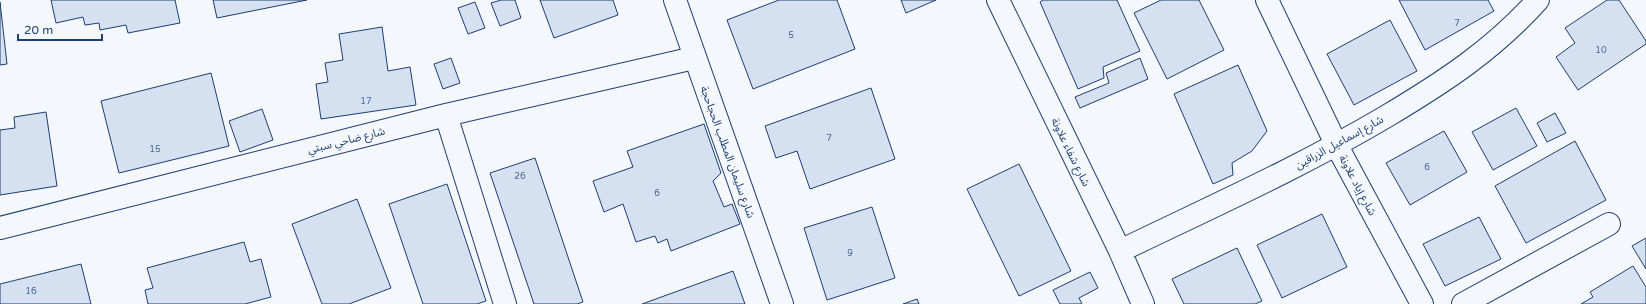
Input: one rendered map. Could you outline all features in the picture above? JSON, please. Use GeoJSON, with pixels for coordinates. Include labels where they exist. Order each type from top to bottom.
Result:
{"type":"FeatureCollection","features":[{"type":"Feature","properties":{"kind":"street","name":"شارع سليمان المطلب الحجاحجة"},"geometry":{"type":"LineString","coordinates":[[675,0],[694,58],[782,304]]}},
{"type":"Feature","properties":{"kind":"street","name":"شارع شفاء علاونة"},"geometry":{"type":"LineString","coordinates":[[998,0],[1120,251],[1142,304]]}},
{"type":"Feature","properties":{"kind":"street","name":"شارع إياد علاونة"},"geometry":{"type":"LineString","coordinates":[[1267,0],[1337,146],[1422,304]]}},
{"type":"Feature","properties":{"kind":"street","name":"شارع إسماعيل الزراقين"},"geometry":{"type":"LineString","coordinates":[[1120,251],[1337,146],[1429,91],[1478,57],[1506,33],[1538,0]]}},
{"type":"Feature","properties":{"kind":"street","name":"شارع ضاحي سبتي"},"geometry":{"type":"LineString","coordinates":[[0,228],[446,115],[694,58]]}},
{"type":"Feature","properties":{"kind":"street"},"geometry":{"type":"LineString","coordinates":[[446,115],[505,304]]}},
{"type":"Feature","properties":{"kind":"street"},"geometry":{"type":"LineString","coordinates":[[1463,304],[1609,224]]}},
{"type":"Feature","properties":{"kind":"building"},"geometry":{"type":"Polygon","coordinates":[[[51,0],[175,0],[180,23],[128,33],[126,25],[100,30],[99,23],[85,25],[83,17],[56,23],[51,0]]]}},
{"type":"Feature","properties":{"kind":"building"},"geometry":{"type":"Polygon","coordinates":[[[213,0],[307,0],[217,18],[213,0]]]}},
{"type":"Feature","properties":{"kind":"building"},"geometry":{"type":"Polygon","coordinates":[[[501,0],[515,0],[521,18],[500,26],[491,3],[501,0]]]}},
{"type":"Feature","properties":{"kind":"building"},"geometry":{"type":"Polygon","coordinates":[[[540,0],[613,0],[618,15],[554,38],[540,0]]]}},
{"type":"Feature","properties":{"kind":"building"},"geometry":{"type":"Polygon","coordinates":[[[779,0],[837,0],[855,49],[753,89],[727,20],[779,0]]]}},
{"type":"Feature","properties":{"kind":"building"},"geometry":{"type":"Polygon","coordinates":[[[901,0],[936,0],[906,13],[901,0]]]}},
{"type":"Feature","properties":{"kind":"building"},"geometry":{"type":"Polygon","coordinates":[[[1043,0],[1117,0],[1140,51],[1103,67],[1104,78],[1078,89],[1040,2],[1043,0]]]}},
{"type":"Feature","properties":{"kind":"building"},"geometry":{"type":"Polygon","coordinates":[[[1161,0],[1199,0],[1224,50],[1167,79],[1134,13],[1161,0]]]}},
{"type":"Feature","properties":{"kind":"building"},"geometry":{"type":"Polygon","coordinates":[[[1399,0],[1488,0],[1494,11],[1425,50],[1399,0]]]}},
{"type":"Feature","properties":{"kind":"building"},"geometry":{"type":"Polygon","coordinates":[[[1607,0],[1619,0],[1646,41],[1646,44],[1578,90],[1556,57],[1575,43],[1565,28],[1607,0]]]}},
{"type":"Feature","properties":{"kind":"building"},"geometry":{"type":"Polygon","coordinates":[[[0,2],[7,64],[0,65],[0,2]]]}},
{"type":"Feature","properties":{"kind":"building"},"geometry":{"type":"Polygon","coordinates":[[[475,2],[485,28],[468,34],[458,8],[475,2]]]}},
{"type":"Feature","properties":{"kind":"building"},"geometry":{"type":"Polygon","coordinates":[[[1390,20],[1417,71],[1354,105],[1327,54],[1390,20]]]}},
{"type":"Feature","properties":{"kind":"building"},"geometry":{"type":"Polygon","coordinates":[[[382,27],[388,71],[410,67],[416,105],[321,119],[316,84],[328,82],[325,63],[343,60],[339,34],[382,27]]]}},
{"type":"Feature","properties":{"kind":"building"},"geometry":{"type":"Polygon","coordinates":[[[451,58],[460,83],[443,89],[434,64],[451,58]]]}},
{"type":"Feature","properties":{"kind":"building"},"geometry":{"type":"Polygon","coordinates":[[[1140,58],[1148,79],[1080,108],[1075,97],[1109,83],[1106,73],[1140,58]]]}},
{"type":"Feature","properties":{"kind":"building"},"geometry":{"type":"Polygon","coordinates":[[[1238,65],[1267,131],[1252,151],[1232,163],[1233,175],[1213,184],[1174,94],[1238,65]]]}},
{"type":"Feature","properties":{"kind":"building"},"geometry":{"type":"Polygon","coordinates":[[[211,73],[229,146],[119,173],[101,101],[211,73]]]}},
{"type":"Feature","properties":{"kind":"building"},"geometry":{"type":"Polygon","coordinates":[[[871,88],[895,159],[810,189],[797,151],[776,158],[765,126],[871,88]]]}},
{"type":"Feature","properties":{"kind":"building"},"geometry":{"type":"Polygon","coordinates":[[[1516,108],[1537,146],[1493,170],[1472,132],[1516,108]]]}},
{"type":"Feature","properties":{"kind":"building"},"geometry":{"type":"Polygon","coordinates":[[[262,109],[273,140],[240,152],[229,121],[262,109]]]}},
{"type":"Feature","properties":{"kind":"building"},"geometry":{"type":"Polygon","coordinates":[[[46,112],[57,186],[0,195],[0,130],[15,128],[14,117],[46,112]]]}},
{"type":"Feature","properties":{"kind":"building"},"geometry":{"type":"Polygon","coordinates":[[[1555,113],[1566,133],[1547,142],[1537,123],[1555,113]]]}},
{"type":"Feature","properties":{"kind":"building"},"geometry":{"type":"Polygon","coordinates":[[[704,124],[721,173],[713,181],[724,207],[732,204],[740,224],[671,251],[667,239],[658,243],[655,236],[636,242],[623,204],[604,212],[593,181],[633,167],[627,151],[704,124]]]}},
{"type":"Feature","properties":{"kind":"building"},"geometry":{"type":"Polygon","coordinates":[[[1444,131],[1467,172],[1410,205],[1386,163],[1444,131]]]}},
{"type":"Feature","properties":{"kind":"building"},"geometry":{"type":"Polygon","coordinates":[[[1575,141],[1606,200],[1526,243],[1495,186],[1575,141]]]}},
{"type":"Feature","properties":{"kind":"building"},"geometry":{"type":"Polygon","coordinates":[[[535,158],[583,302],[577,304],[534,304],[490,173],[535,158]]]}},
{"type":"Feature","properties":{"kind":"building"},"geometry":{"type":"Polygon","coordinates":[[[1019,164],[1071,271],[1019,296],[967,189],[1019,164]]]}},
{"type":"Feature","properties":{"kind":"building"},"geometry":{"type":"Polygon","coordinates":[[[447,184],[486,301],[477,304],[423,304],[389,204],[447,184]]]}},
{"type":"Feature","properties":{"kind":"building"},"geometry":{"type":"Polygon","coordinates":[[[357,199],[391,288],[349,304],[322,304],[292,224],[357,199]]]}},
{"type":"Feature","properties":{"kind":"building"},"geometry":{"type":"Polygon","coordinates":[[[872,207],[895,278],[827,300],[804,228],[872,207]]]}},
{"type":"Feature","properties":{"kind":"building"},"geometry":{"type":"Polygon","coordinates":[[[1322,214],[1347,267],[1282,298],[1257,245],[1322,214]]]}},
{"type":"Feature","properties":{"kind":"building"},"geometry":{"type":"Polygon","coordinates":[[[1479,217],[1501,259],[1445,286],[1423,244],[1479,217]]]}},
{"type":"Feature","properties":{"kind":"building"},"geometry":{"type":"Polygon","coordinates":[[[1646,238],[1646,269],[1632,246],[1646,238]]]}},
{"type":"Feature","properties":{"kind":"building"},"geometry":{"type":"Polygon","coordinates":[[[244,242],[250,262],[261,259],[271,297],[245,304],[148,304],[145,290],[153,288],[147,268],[244,242]]]}},
{"type":"Feature","properties":{"kind":"building"},"geometry":{"type":"Polygon","coordinates":[[[1237,248],[1262,301],[1255,304],[1184,304],[1172,279],[1237,248]]]}},
{"type":"Feature","properties":{"kind":"building"},"geometry":{"type":"Polygon","coordinates":[[[81,264],[91,304],[0,304],[0,284],[81,264]]]}},
{"type":"Feature","properties":{"kind":"building"},"geometry":{"type":"Polygon","coordinates":[[[1633,266],[1646,287],[1646,304],[1581,304],[1593,297],[1590,292],[1633,266]]]}},
{"type":"Feature","properties":{"kind":"building"},"geometry":{"type":"Polygon","coordinates":[[[733,271],[745,304],[642,304],[733,271]]]}},
{"type":"Feature","properties":{"kind":"building"},"geometry":{"type":"Polygon","coordinates":[[[1090,272],[1098,288],[1079,298],[1082,304],[1060,304],[1053,290],[1090,272]]]}},
{"type":"Feature","properties":{"kind":"building"},"geometry":{"type":"Polygon","coordinates":[[[917,299],[919,304],[903,304],[917,299]]]}}]}
